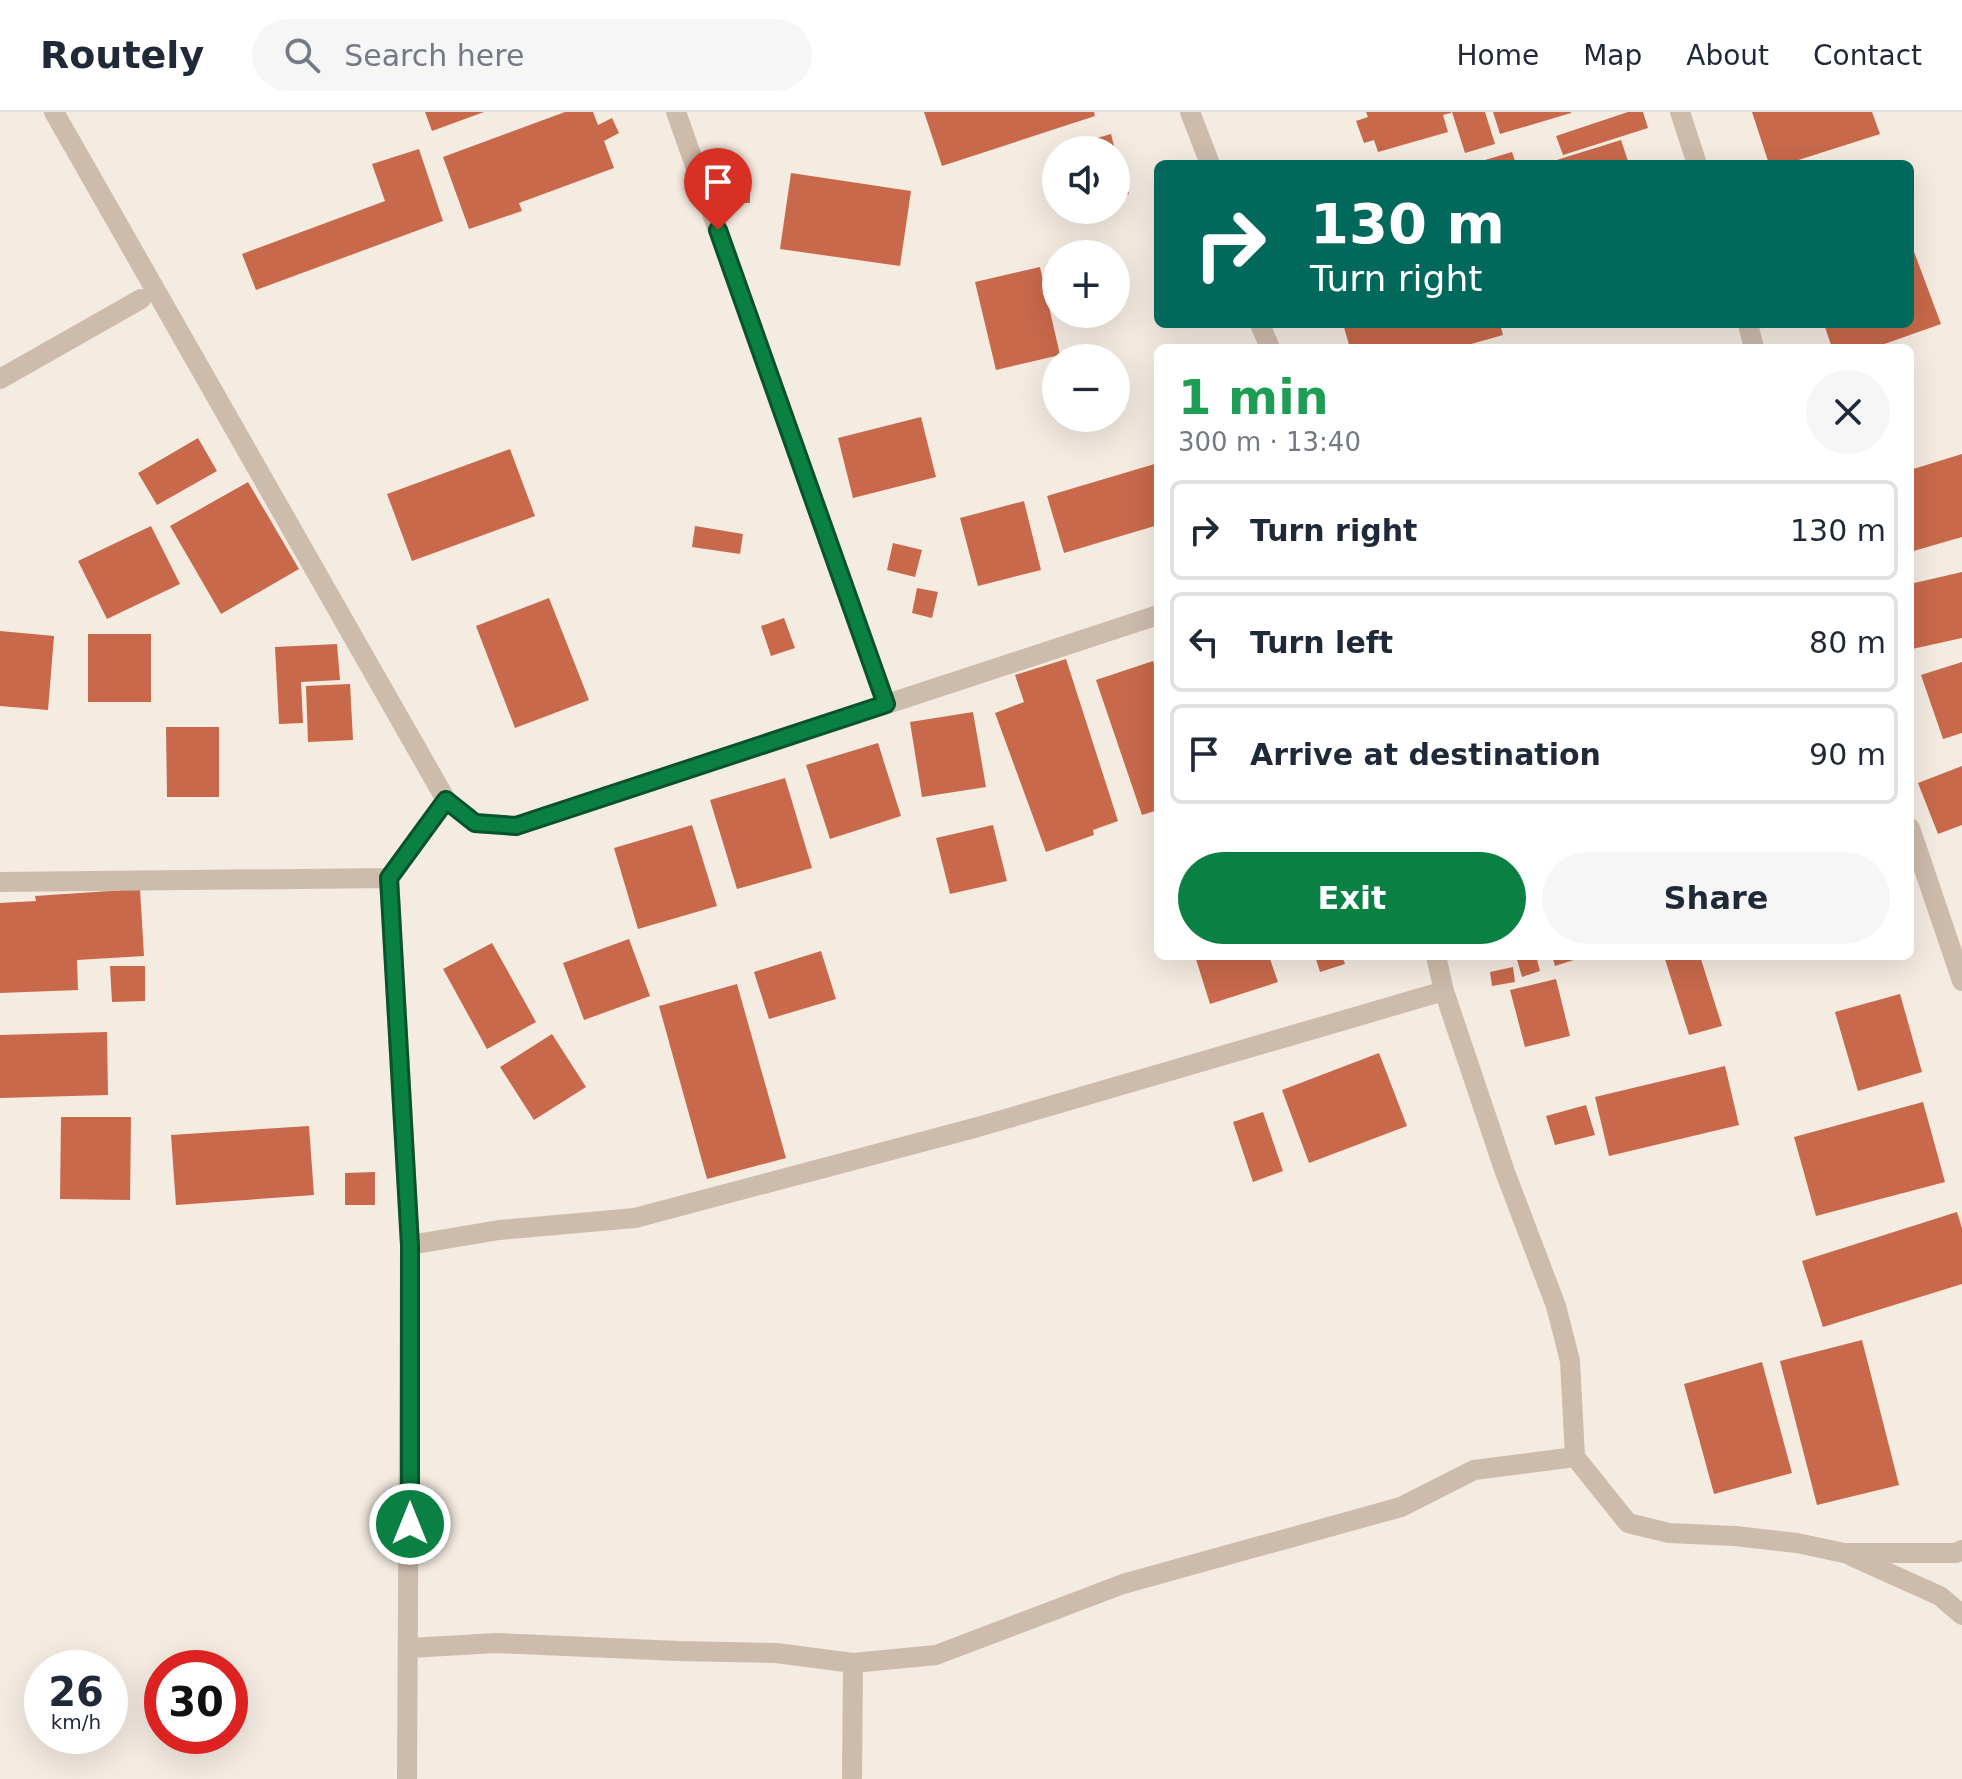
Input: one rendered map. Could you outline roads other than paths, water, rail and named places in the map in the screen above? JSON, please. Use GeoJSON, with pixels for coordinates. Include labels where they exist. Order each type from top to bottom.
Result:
{"type":"FeatureCollection","features":[{"type":"Feature","properties":{"kind":"street"},"geometry":{"type":"LineString","coordinates":[[54,112],[446,800],[475,823],[516,826],[1154,616]]}},
{"type":"Feature","properties":{"kind":"street"},"geometry":{"type":"LineString","coordinates":[[676,112],[886,704]]}},
{"type":"Feature","properties":{"kind":"street"},"geometry":{"type":"LineString","coordinates":[[1190,112],[1208,160]]}},
{"type":"Feature","properties":{"kind":"street"},"geometry":{"type":"LineString","coordinates":[[1680,112],[1696,160]]}},
{"type":"Feature","properties":{"kind":"street"},"geometry":{"type":"LineString","coordinates":[[0,379],[141,299]]}},
{"type":"Feature","properties":{"kind":"street"},"geometry":{"type":"LineString","coordinates":[[407,1779],[410,1245],[389,878],[446,800]]}},
{"type":"Feature","properties":{"kind":"street"},"geometry":{"type":"LineString","coordinates":[[1914,840],[1962,981]]}},
{"type":"Feature","properties":{"kind":"street"},"geometry":{"type":"LineString","coordinates":[[0,882],[389,878]]}},
{"type":"Feature","properties":{"kind":"street"},"geometry":{"type":"LineString","coordinates":[[1437,960],[1444,991],[1505,1172],[1556,1306],[1570,1361],[1575,1457],[1628,1523],[1669,1533],[1797,1543],[1844,1553],[1956,1553],[1962,1550]]}},
{"type":"Feature","properties":{"kind":"street"},"geometry":{"type":"LineString","coordinates":[[410,1245],[499,1230],[635,1218],[978,1127],[1444,991]]}},
{"type":"Feature","properties":{"kind":"street"},"geometry":{"type":"LineString","coordinates":[[410,1648],[496,1643],[776,1653],[853,1663],[936,1655],[1123,1584],[1401,1507],[1474,1470],[1575,1457]]}},
{"type":"Feature","properties":{"kind":"street"},"geometry":{"type":"LineString","coordinates":[[1844,1553],[1940,1596],[1962,1615]]}},
{"type":"Feature","properties":{"kind":"street"},"geometry":{"type":"LineString","coordinates":[[852,1779],[853,1663]]}}]}
